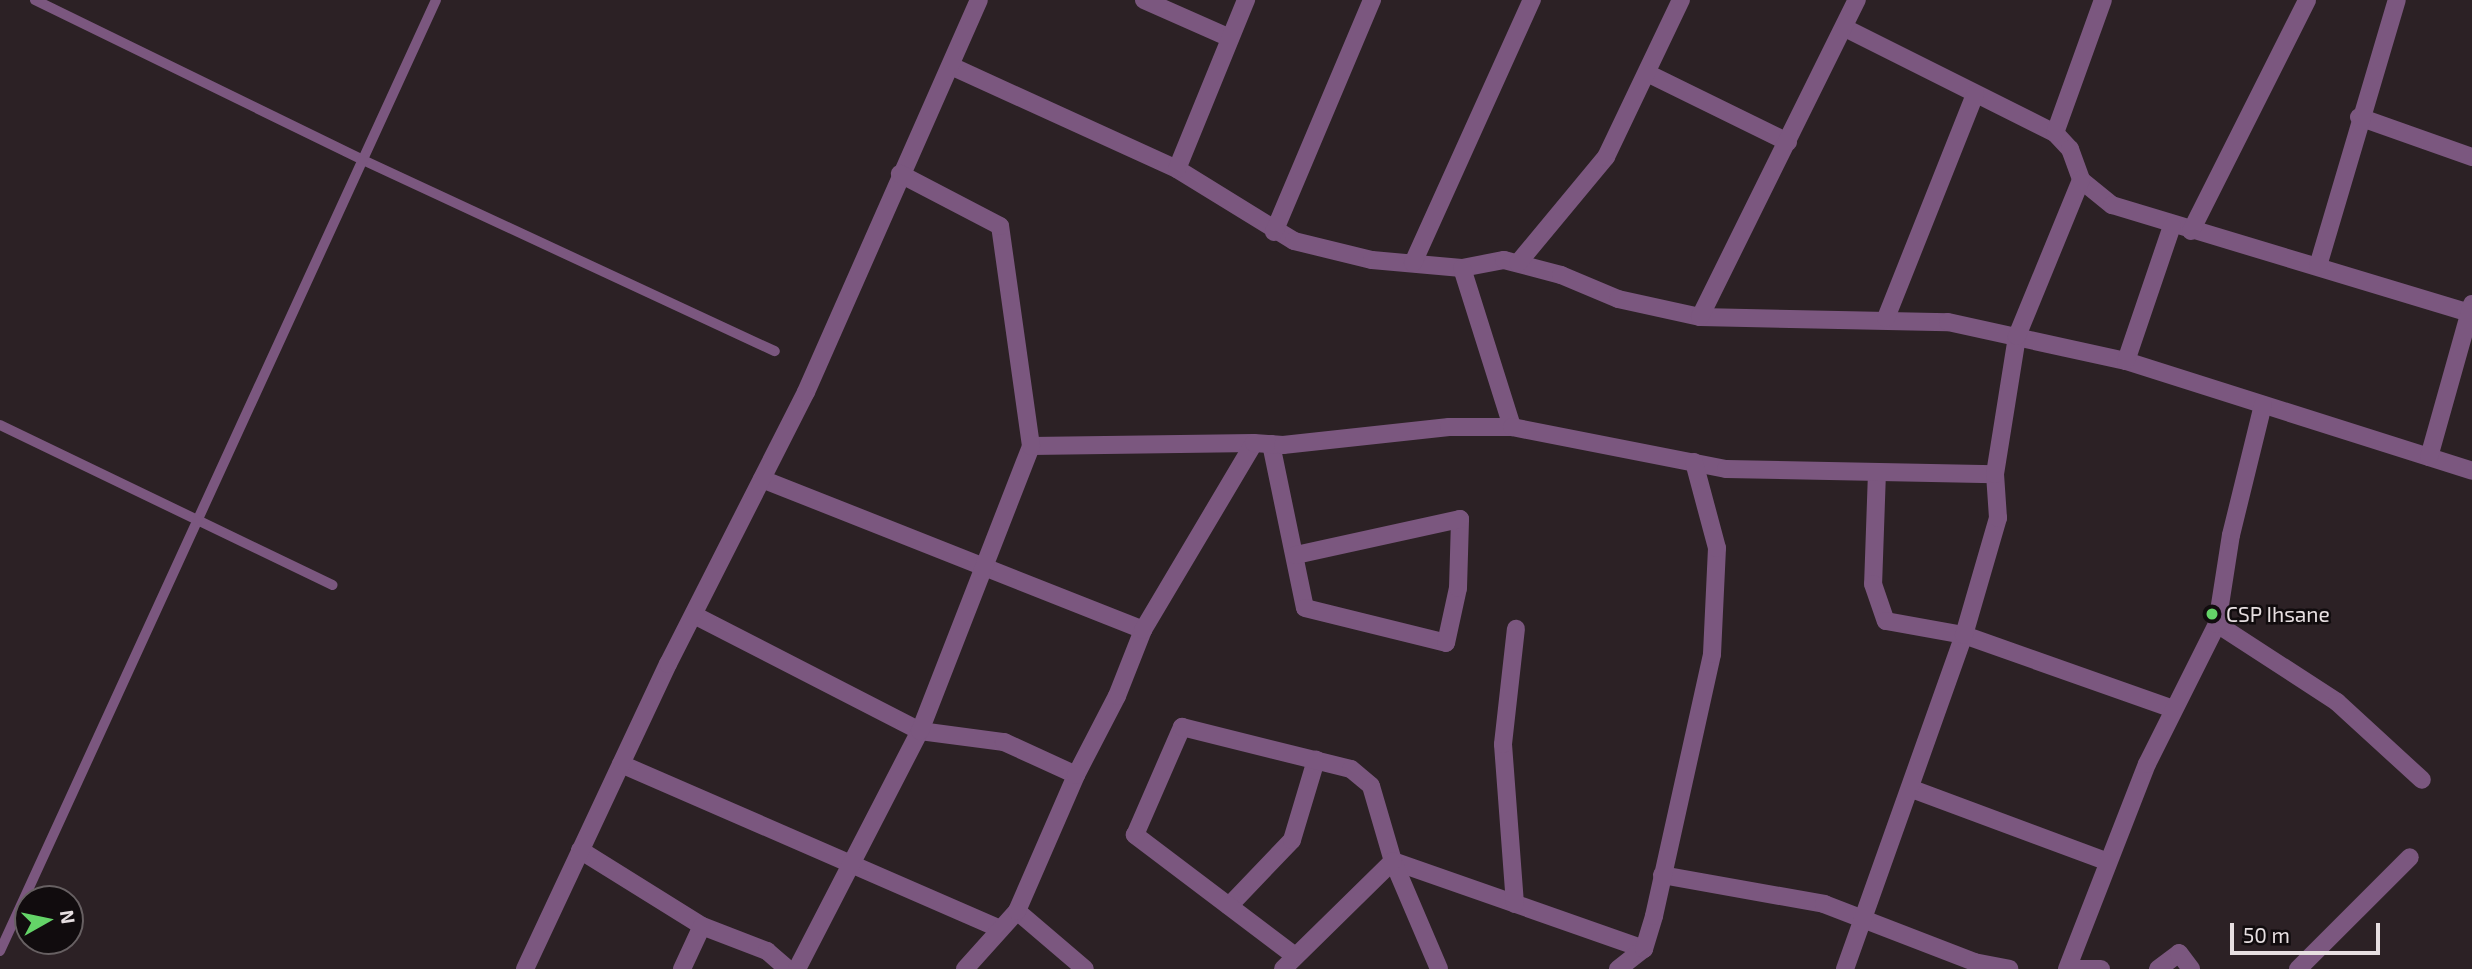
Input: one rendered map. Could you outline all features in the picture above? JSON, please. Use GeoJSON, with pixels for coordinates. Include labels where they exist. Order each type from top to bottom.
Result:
{"type":"FeatureCollection","features":[{"type":"Feature","properties":{"kind":"street"},"geometry":{"type":"LineString","coordinates":[[525,969],[621,764],[806,392],[979,0]]}},
{"type":"Feature","properties":{"kind":"street"},"geometry":{"type":"LineString","coordinates":[[1144,0],[1230,38]]}},
{"type":"Feature","properties":{"kind":"street"},"geometry":{"type":"LineString","coordinates":[[1177,169],[1246,0]]}},
{"type":"Feature","properties":{"kind":"street"},"geometry":{"type":"LineString","coordinates":[[1274,232],[1372,0]]}},
{"type":"Feature","properties":{"kind":"street"},"geometry":{"type":"LineString","coordinates":[[1413,263],[1532,0]]}},
{"type":"Feature","properties":{"kind":"street"},"geometry":{"type":"LineString","coordinates":[[1518,263],[1606,157],[1681,0]]}},
{"type":"Feature","properties":{"kind":"street"},"geometry":{"type":"LineString","coordinates":[[1700,317],[1857,0]]}},
{"type":"Feature","properties":{"kind":"street"},"geometry":{"type":"LineString","coordinates":[[2191,232],[2306,0]]}},
{"type":"Feature","properties":{"kind":"street"},"geometry":{"type":"LineString","coordinates":[[2318,266],[2359,117],[2397,0]]}},
{"type":"Feature","properties":{"kind":"street"},"geometry":{"type":"LineString","coordinates":[[2055,132],[2096,2]]}},
{"type":"Feature","properties":{"kind":"street"},"geometry":{"type":"LineString","coordinates":[[1845,28],[2055,132],[2070,149],[2081,180],[2112,205],[2191,232],[2471,309],[2429,457]]}},
{"type":"Feature","properties":{"kind":"street"},"geometry":{"type":"LineString","coordinates":[[951,66],[1177,169],[1274,232],[1294,241],[1372,260],[1462,268],[1504,260],[1618,299],[1700,317],[1886,318],[1948,322],[2126,361],[2472,471]]}},
{"type":"Feature","properties":{"kind":"street"},"geometry":{"type":"LineString","coordinates":[[1647,73],[1788,142]]}},
{"type":"Feature","properties":{"kind":"street"},"geometry":{"type":"LineString","coordinates":[[1886,318],[1975,94]]}},
{"type":"Feature","properties":{"kind":"street"},"geometry":{"type":"LineString","coordinates":[[2359,117],[2472,157]]}},
{"type":"Feature","properties":{"kind":"street"},"geometry":{"type":"LineString","coordinates":[[797,969],[920,731],[1031,446],[1000,226],[900,174]]}},
{"type":"Feature","properties":{"kind":"street"},"geometry":{"type":"LineString","coordinates":[[1845,969],[1912,789],[1964,635],[1998,518],[1995,474],[2017,336],[2081,180]]}},
{"type":"Feature","properties":{"kind":"street"},"geometry":{"type":"LineString","coordinates":[[2126,361],[2172,226]]}},
{"type":"Feature","properties":{"kind":"street"},"geometry":{"type":"LineString","coordinates":[[1462,268],[1512,427]]}},
{"type":"Feature","properties":{"kind":"street"},"geometry":{"type":"LineString","coordinates":[[2101,969],[2068,969],[2106,861],[2173,709],[2217,624],[2231,535],[2263,405]]}},
{"type":"Feature","properties":{"kind":"street"},"geometry":{"type":"LineString","coordinates":[[1031,446],[1263,443],[1449,427],[1512,427],[1726,469],[1995,474]]}},
{"type":"Feature","properties":{"kind":"street"},"geometry":{"type":"LineString","coordinates":[[1263,443],[1296,555],[1305,608],[1446,643],[1458,588],[1460,519],[1296,555]]}},
{"type":"Feature","properties":{"kind":"street"},"geometry":{"type":"LineString","coordinates":[[965,969],[1017,911],[1076,775],[1117,696],[1143,630],[1263,443]]}},
{"type":"Feature","properties":{"kind":"street"},"geometry":{"type":"LineString","coordinates":[[1618,969],[1644,949],[1712,654],[1717,548],[1694,462]]}},
{"type":"Feature","properties":{"kind":"street"},"geometry":{"type":"LineString","coordinates":[[1877,472],[1873,536],[1878,608],[1886,621],[1902,627],[1964,635],[2173,709]]}},
{"type":"Feature","properties":{"kind":"street"},"geometry":{"type":"LineString","coordinates":[[762,479],[1143,630]]}},
{"type":"Feature","properties":{"kind":"street"},"geometry":{"type":"LineString","coordinates":[[694,615],[920,731],[1004,743],[1076,775]]}},
{"type":"Feature","properties":{"kind":"street"},"geometry":{"type":"LineString","coordinates":[[2217,624],[2337,702],[2422,780]]}},
{"type":"Feature","properties":{"kind":"street"},"geometry":{"type":"LineString","coordinates":[[1516,629],[1503,744],[1516,904]]}},
{"type":"Feature","properties":{"kind":"street"},"geometry":{"type":"LineString","coordinates":[[1393,861],[1289,962],[1229,906],[1135,835],[1182,727],[1351,769],[1371,786],[1393,861],[1439,969]]}},
{"type":"Feature","properties":{"kind":"street"},"geometry":{"type":"LineString","coordinates":[[1229,906],[1292,840],[1316,760]]}},
{"type":"Feature","properties":{"kind":"street"},"geometry":{"type":"LineString","coordinates":[[621,764],[1000,929]]}},
{"type":"Feature","properties":{"kind":"street"},"geometry":{"type":"LineString","coordinates":[[1912,789],[2106,861]]}},
{"type":"Feature","properties":{"kind":"street"},"geometry":{"type":"LineString","coordinates":[[580,850],[702,926],[767,951],[788,969]]}},
{"type":"Feature","properties":{"kind":"street"},"geometry":{"type":"LineString","coordinates":[[2298,969],[2410,857]]}},
{"type":"Feature","properties":{"kind":"street"},"geometry":{"type":"LineString","coordinates":[[1393,861],[1644,949]]}},
{"type":"Feature","properties":{"kind":"street"},"geometry":{"type":"LineString","coordinates":[[1662,874],[1824,904],[1864,916],[1975,962],[2009,969]]}},
{"type":"Feature","properties":{"kind":"street"},"geometry":{"type":"LineString","coordinates":[[1017,911],[1085,969]]}},
{"type":"Feature","properties":{"kind":"street"},"geometry":{"type":"LineString","coordinates":[[682,969],[702,926]]}},
{"type":"Feature","properties":{"kind":"street"},"geometry":{"type":"LineString","coordinates":[[2158,969],[2179,953],[2191,969]]}},
{"type":"Feature","properties":{"kind":"lane"},"geometry":{"type":"LineString","coordinates":[[35,0],[363,160],[775,351]]}},
{"type":"Feature","properties":{"kind":"lane"},"geometry":{"type":"LineString","coordinates":[[0,951],[436,0]]}},
{"type":"Feature","properties":{"kind":"lane"},"geometry":{"type":"LineString","coordinates":[[0,425],[332,585]]}},
{"type":"Feature","properties":{"kind":"place","name":"CSP Ihsane"},"geometry":{"type":"Point","coordinates":[2212,614]}}]}
